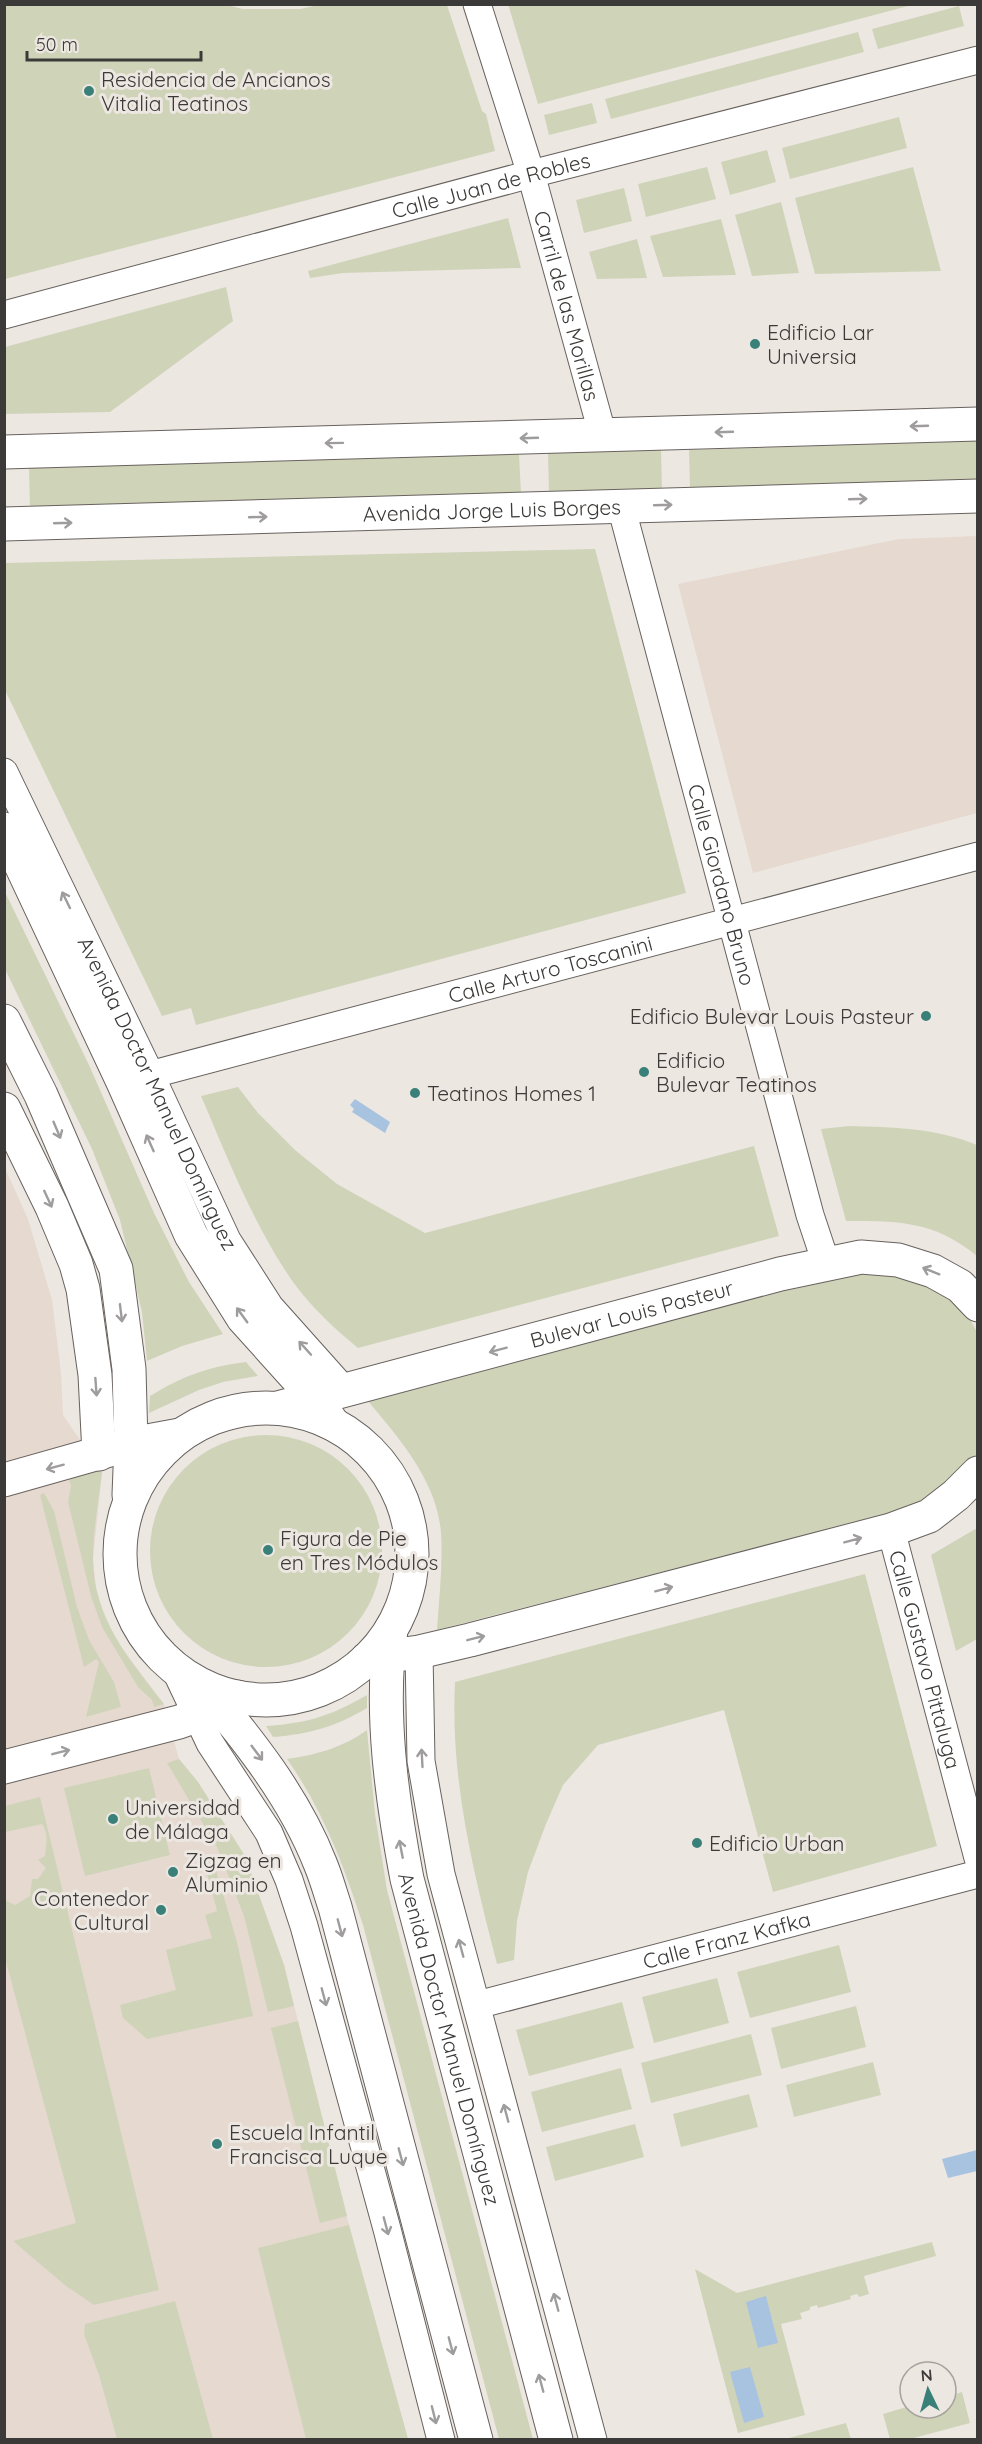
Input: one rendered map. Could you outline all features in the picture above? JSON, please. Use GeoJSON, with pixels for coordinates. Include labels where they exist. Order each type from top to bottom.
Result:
{"type":"FeatureCollection","features":[{"type":"Feature","properties":{"kind":"main road"},"geometry":{"type":"LineString","coordinates":[[4,452],[978,424]]}},
{"type":"Feature","properties":{"kind":"main road","name":"Avenida Jorge Luis Borges"},"geometry":{"type":"LineString","coordinates":[[4,524],[978,496]]}},
{"type":"Feature","properties":{"kind":"main road","name":"Avenida Doctor Manuel Domínguez"},"geometry":{"type":"LineString","coordinates":[[4,829],[137,1078],[191,1235],[243,1318],[330,1394],[333,1424]]}},
{"type":"Feature","properties":{"kind":"main road"},"geometry":{"type":"LineString","coordinates":[[4,1021],[41,1095],[116,1269],[129,1369],[131,1444],[129,1500],[120,1536],[120,1574],[130,1610],[149,1642],[175,1669],[215,1702],[262,1759],[295,1812],[320,1863],[335,1907],[476,2439]]}},
{"type":"Feature","properties":{"kind":"main road"},"geometry":{"type":"LineString","coordinates":[[4,1062],[41,1095]]}},
{"type":"Feature","properties":{"kind":"main road"},"geometry":{"type":"LineString","coordinates":[[4,1109],[52,1208],[76,1264],[83,1288],[95,1375],[99,1454]]}},
{"type":"Feature","properties":{"kind":"main road","name":"Bulevar Louis Pasteur"},"geometry":{"type":"LineString","coordinates":[[278,1408],[826,1263],[861,1257],[898,1260],[933,1271],[960,1286],[978,1305]]}},
{"type":"Feature","properties":{"kind":"main road"},"geometry":{"type":"LineString","coordinates":[[129,1500],[150,1464],[180,1435],[203,1422],[227,1413],[252,1408],[278,1408],[307,1413],[333,1424],[360,1442],[382,1465],[399,1492],[409,1522],[413,1554],[409,1586],[391,1649]]}},
{"type":"Feature","properties":{"kind":"main road"},"geometry":{"type":"LineString","coordinates":[[4,1480],[131,1444],[180,1435]]}},
{"type":"Feature","properties":{"kind":"main road"},"geometry":{"type":"LineString","coordinates":[[4,1767],[215,1702],[284,1699],[307,1694],[339,1680],[391,1649],[891,1530],[929,1516],[956,1495],[978,1473]]}},
{"type":"Feature","properties":{"kind":"main road","name":"Avenida Doctor Manuel Domínguez"},"geometry":{"type":"LineString","coordinates":[[391,1649],[387,1715],[399,1835],[407,1879],[556,2439]]}},
{"type":"Feature","properties":{"kind":"street","name":"Carril de las Morillas"},"geometry":{"type":"LineString","coordinates":[[477,4],[531,174],[603,436]]}},
{"type":"Feature","properties":{"kind":"street","name":"Calle Juan de Robles"},"geometry":{"type":"LineString","coordinates":[[4,315],[531,174],[978,60]]}},
{"type":"Feature","properties":{"kind":"street","name":"Calle Giordano Bruno"},"geometry":{"type":"LineString","coordinates":[[621,506],[730,922],[810,1215],[826,1263]]}},
{"type":"Feature","properties":{"kind":"street","name":"Avenida Doctor Manuel Domínguez"},"geometry":{"type":"LineString","coordinates":[[4,772],[137,1078]]}},
{"type":"Feature","properties":{"kind":"street","name":"Calle Arturo Toscanini"},"geometry":{"type":"LineString","coordinates":[[137,1078],[978,856]]}},
{"type":"Feature","properties":{"kind":"street","name":"Calle Gustavo Pittaluga"},"geometry":{"type":"LineString","coordinates":[[891,1530],[978,1858]]}},
{"type":"Feature","properties":{"kind":"street","name":"Avenida Doctor Manuel Domínguez"},"geometry":{"type":"LineString","coordinates":[[391,1649],[421,1761],[441,1874],[593,2439]]}},
{"type":"Feature","properties":{"kind":"street"},"geometry":{"type":"LineString","coordinates":[[215,1702],[210,1743],[269,1833],[289,1880],[307,1937],[381,2207],[441,2439]]}},
{"type":"Feature","properties":{"kind":"street","name":"Calle Franz Kafka"},"geometry":{"type":"LineString","coordinates":[[477,2005],[978,1874]]}},
{"type":"Feature","properties":{"kind":"shaded area"},"geometry":{"type":"Polygon","coordinates":[[[977,536],[977,813],[753,873],[678,584],[899,539],[977,536]]]}},
{"type":"Feature","properties":{"kind":"shaded area","name":"Universidad de Málaga"},"geometry":{"type":"Polygon","coordinates":[[[4,1166],[28,1219],[52,1300],[61,1373],[63,1415],[102,1472],[93,1559],[96,1588],[104,1616],[118,1643],[164,1704],[179,1759],[198,1782],[245,1856],[284,1965],[349,2225],[408,2439],[5,2439],[4,1166]]]}},
{"type":"Feature","properties":{"kind":"green space"},"geometry":{"type":"Polygon","coordinates":[[[223,4],[243,9],[300,9],[323,4],[447,5],[482,111],[486,114],[495,151],[5,279],[5,5],[223,4]]]}},
{"type":"Feature","properties":{"kind":"green space"},"geometry":{"type":"Polygon","coordinates":[[[508,4],[912,4],[912,5],[538,104],[508,4]]]}},
{"type":"Feature","properties":{"kind":"green space"},"geometry":{"type":"Polygon","coordinates":[[[959,6],[964,26],[878,49],[872,29],[959,6]]]}},
{"type":"Feature","properties":{"kind":"green space"},"geometry":{"type":"Polygon","coordinates":[[[858,32],[864,52],[611,119],[605,99],[858,32]]]}},
{"type":"Feature","properties":{"kind":"green space"},"geometry":{"type":"Polygon","coordinates":[[[592,103],[597,123],[549,135],[544,115],[592,103]]]}},
{"type":"Feature","properties":{"kind":"green space"},"geometry":{"type":"Polygon","coordinates":[[[899,117],[907,148],[790,179],[782,148],[899,117]]]}},
{"type":"Feature","properties":{"kind":"green space"},"geometry":{"type":"Polygon","coordinates":[[[767,150],[776,182],[730,195],[721,162],[767,150]]]}},
{"type":"Feature","properties":{"kind":"green space"},"geometry":{"type":"Polygon","coordinates":[[[707,167],[716,199],[646,217],[638,184],[707,167]]]}},
{"type":"Feature","properties":{"kind":"green space"},"geometry":{"type":"Polygon","coordinates":[[[913,167],[941,271],[815,274],[795,198],[913,167]]]}},
{"type":"Feature","properties":{"kind":"green space"},"geometry":{"type":"Polygon","coordinates":[[[624,188],[632,221],[584,233],[576,200],[624,188]]]}},
{"type":"Feature","properties":{"kind":"green space"},"geometry":{"type":"Polygon","coordinates":[[[781,202],[799,273],[752,276],[735,215],[781,202]]]}},
{"type":"Feature","properties":{"kind":"green space"},"geometry":{"type":"Polygon","coordinates":[[[508,218],[521,268],[343,273],[310,278],[308,271],[508,218]]]}},
{"type":"Feature","properties":{"kind":"green space"},"geometry":{"type":"Polygon","coordinates":[[[721,219],[736,275],[663,277],[650,236],[721,219]]]}},
{"type":"Feature","properties":{"kind":"green space"},"geometry":{"type":"Polygon","coordinates":[[[637,239],[647,278],[597,279],[589,252],[637,239]]]}},
{"type":"Feature","properties":{"kind":"green space"},"geometry":{"type":"Polygon","coordinates":[[[226,287],[233,321],[110,412],[5,414],[5,347],[226,287]]]}},
{"type":"Feature","properties":{"kind":"green space"},"geometry":{"type":"Polygon","coordinates":[[[977,441],[977,481],[690,490],[689,450],[977,441]]]}},
{"type":"Feature","properties":{"kind":"green space"},"geometry":{"type":"Polygon","coordinates":[[[661,450],[662,491],[549,494],[548,453],[661,450]]]}},
{"type":"Feature","properties":{"kind":"green space"},"geometry":{"type":"Polygon","coordinates":[[[519,454],[521,494],[30,508],[29,468],[519,454]]]}},
{"type":"Feature","properties":{"kind":"green space"},"geometry":{"type":"Polygon","coordinates":[[[595,549],[686,893],[196,1025],[191,1008],[162,1016],[5,690],[5,563],[595,549]]]}},
{"type":"Feature","properties":{"kind":"green space"},"geometry":{"type":"Polygon","coordinates":[[[5,892],[89,1065],[154,1213],[189,1282],[223,1334],[182,1346],[147,1361],[142,1312],[120,1220],[92,1149],[5,969],[5,892]]]}},
{"type":"Feature","properties":{"kind":"green space"},"geometry":{"type":"Polygon","coordinates":[[[238,1087],[258,1113],[295,1150],[337,1184],[425,1233],[754,1146],[779,1236],[358,1348],[324,1317],[293,1282],[266,1238],[243,1192],[201,1096],[238,1087]]]}},
{"type":"Feature","properties":{"kind":"green space"},"geometry":{"type":"Polygon","coordinates":[[[849,1126],[930,1132],[977,1145],[977,1256],[946,1236],[916,1225],[846,1221],[821,1129],[849,1126]]]}},
{"type":"Feature","properties":{"kind":"green space"},"geometry":{"type":"Polygon","coordinates":[[[870,1268],[931,1282],[963,1307],[977,1332],[977,1452],[970,1468],[920,1505],[437,1630],[442,1557],[438,1514],[424,1478],[414,1461],[367,1400],[870,1268]]]}},
{"type":"Feature","properties":{"kind":"green space"},"geometry":{"type":"Polygon","coordinates":[[[246,1362],[258,1376],[223,1382],[199,1390],[149,1413],[150,1396],[173,1383],[196,1373],[246,1362]]]}},
{"type":"Feature","properties":{"kind":"green space"},"geometry":{"type":"Polygon","coordinates":[[[266,1435],[289,1437],[321,1449],[340,1461],[356,1477],[377,1517],[382,1551],[380,1574],[368,1606],[356,1625],[340,1641],[300,1662],[266,1667],[243,1665],[211,1653],[192,1641],[176,1625],[155,1585],[150,1551],[152,1528],[164,1496],[176,1477],[192,1461],[232,1440],[266,1435]]]}},
{"type":"Feature","properties":{"kind":"green space"},"geometry":{"type":"Polygon","coordinates":[[[99,1470],[102,1472],[93,1559],[99,1600],[106,1619],[127,1655],[164,1704],[154,1707],[152,1700],[138,1687],[102,1627],[91,1596],[68,1502],[71,1486],[69,1479],[99,1470]]]}},
{"type":"Feature","properties":{"kind":"green space"},"geometry":{"type":"Polygon","coordinates":[[[44,1493],[54,1511],[77,1607],[89,1640],[114,1682],[121,1707],[86,1717],[99,1662],[96,1659],[84,1667],[40,1495],[44,1493]]]}},
{"type":"Feature","properties":{"kind":"green space"},"geometry":{"type":"Polygon","coordinates":[[[977,1528],[977,1639],[956,1651],[931,1555],[977,1528]]]}},
{"type":"Feature","properties":{"kind":"green space"},"geometry":{"type":"Polygon","coordinates":[[[865,1574],[937,1846],[773,1892],[724,1710],[598,1745],[563,1785],[528,1872],[517,1921],[514,1960],[497,1964],[465,1824],[456,1754],[455,1682],[865,1574]]]}},
{"type":"Feature","properties":{"kind":"green space"},"geometry":{"type":"Polygon","coordinates":[[[367,1695],[367,1708],[322,1729],[273,1737],[266,1726],[295,1723],[319,1717],[367,1695]]]}},
{"type":"Feature","properties":{"kind":"green space"},"geometry":{"type":"Polygon","coordinates":[[[367,1730],[375,1814],[387,1890],[533,2439],[499,2439],[363,1925],[322,1818],[287,1759],[329,1749],[367,1730]]]}},
{"type":"Feature","properties":{"kind":"green space"},"geometry":{"type":"Polygon","coordinates":[[[179,1759],[198,1782],[245,1856],[284,1965],[294,2006],[268,2012],[244,1916],[217,1847],[167,1763],[179,1759]]]}},
{"type":"Feature","properties":{"kind":"green space"},"geometry":{"type":"Polygon","coordinates":[[[149,1768],[170,1855],[85,1876],[64,1788],[149,1768]]]}},
{"type":"Feature","properties":{"kind":"green space"},"geometry":{"type":"Polygon","coordinates":[[[40,1797],[159,2290],[94,2305],[66,2286],[13,2241],[76,2223],[5,1958],[5,1900],[15,1905],[30,1896],[32,1879],[38,1879],[46,1868],[38,1860],[45,1856],[46,1831],[42,1824],[5,1832],[5,1806],[40,1797]]]}},
{"type":"Feature","properties":{"kind":"green space"},"geometry":{"type":"Polygon","coordinates":[[[215,1867],[237,1942],[253,2016],[147,2039],[123,2018],[120,2005],[176,1990],[166,1950],[212,1938],[205,1915],[217,1911],[206,1869],[215,1867]]]}},
{"type":"Feature","properties":{"kind":"green space"},"geometry":{"type":"Polygon","coordinates":[[[839,1945],[851,1992],[750,2018],[737,1972],[839,1945]]]}},
{"type":"Feature","properties":{"kind":"green space"},"geometry":{"type":"Polygon","coordinates":[[[717,1978],[729,2023],[654,2043],[642,1997],[717,1978]]]}},
{"type":"Feature","properties":{"kind":"green space"},"geometry":{"type":"Polygon","coordinates":[[[622,2002],[634,2048],[529,2076],[516,2030],[622,2002]]]}},
{"type":"Feature","properties":{"kind":"green space"},"geometry":{"type":"Polygon","coordinates":[[[856,2006],[866,2047],[781,2069],[771,2028],[856,2006]]]}},
{"type":"Feature","properties":{"kind":"green space"},"geometry":{"type":"Polygon","coordinates":[[[298,2021],[347,2216],[320,2223],[271,2028],[298,2021]]]}},
{"type":"Feature","properties":{"kind":"green space"},"geometry":{"type":"Polygon","coordinates":[[[751,2034],[762,2075],[651,2103],[641,2063],[751,2034]]]}},
{"type":"Feature","properties":{"kind":"green space"},"geometry":{"type":"Polygon","coordinates":[[[873,2062],[881,2095],[794,2117],[786,2085],[873,2062]]]}},
{"type":"Feature","properties":{"kind":"green space"},"geometry":{"type":"Polygon","coordinates":[[[621,2068],[632,2109],[542,2132],[531,2092],[621,2068]]]}},
{"type":"Feature","properties":{"kind":"green space"},"geometry":{"type":"Polygon","coordinates":[[[749,2094],[758,2127],[681,2147],[673,2114],[749,2094]]]}},
{"type":"Feature","properties":{"kind":"green space"},"geometry":{"type":"Polygon","coordinates":[[[635,2124],[644,2157],[555,2181],[546,2147],[635,2124]]]}},
{"type":"Feature","properties":{"kind":"green space"},"geometry":{"type":"Polygon","coordinates":[[[349,2225],[408,2439],[306,2439],[258,2248],[349,2225]]]}},
{"type":"Feature","properties":{"kind":"green space"},"geometry":{"type":"Polygon","coordinates":[[[932,2242],[936,2256],[864,2276],[869,2294],[859,2297],[857,2294],[850,2296],[851,2299],[818,2308],[817,2305],[810,2307],[810,2310],[800,2313],[802,2319],[781,2324],[805,2415],[738,2433],[695,2269],[737,2293],[932,2242]]]}},
{"type":"Feature","properties":{"kind":"green space"},"geometry":{"type":"Polygon","coordinates":[[[175,2301],[213,2439],[117,2439],[99,2375],[84,2334],[85,2324],[175,2301]]]}},
{"type":"Feature","properties":{"kind":"green space"},"geometry":{"type":"Polygon","coordinates":[[[962,2392],[970,2423],[910,2439],[890,2439],[883,2414],[898,2410],[898,2420],[958,2420],[958,2393],[962,2392]]]}},
{"type":"Feature","properties":{"kind":"green space"},"geometry":{"type":"Polygon","coordinates":[[[846,2423],[851,2439],[785,2439],[846,2423]]]}},
{"type":"Feature","properties":{"kind":"water"},"geometry":{"type":"Polygon","coordinates":[[[355,1099],[390,1122],[385,1133],[352,1112],[354,1109],[350,1105],[355,1099]]]}},
{"type":"Feature","properties":{"kind":"water"},"geometry":{"type":"Polygon","coordinates":[[[977,2150],[977,2171],[948,2178],[942,2159],[977,2150]]]}},
{"type":"Feature","properties":{"kind":"water"},"geometry":{"type":"Polygon","coordinates":[[[766,2296],[778,2343],[758,2348],[746,2302],[766,2296]]]}},
{"type":"Feature","properties":{"kind":"water"},"geometry":{"type":"Polygon","coordinates":[[[750,2367],[764,2417],[744,2423],[730,2372],[750,2367]]]}},
{"type":"Feature","properties":{"kind":"place","name":"Residencia de Ancianos Vitalia Teatinos"},"geometry":{"type":"Point","coordinates":[89,91]}},
{"type":"Feature","properties":{"kind":"place","name":"Edificio Lar Universia"},"geometry":{"type":"Point","coordinates":[755,344]}},
{"type":"Feature","properties":{"kind":"place","name":"Edificio Bulevar Louis Pasteur"},"geometry":{"type":"Point","coordinates":[926,1016]}},
{"type":"Feature","properties":{"kind":"place","name":"Edificio Bulevar Teatinos"},"geometry":{"type":"Point","coordinates":[644,1072]}},
{"type":"Feature","properties":{"kind":"place","name":"Teatinos Homes 1"},"geometry":{"type":"Point","coordinates":[415,1093]}},
{"type":"Feature","properties":{"kind":"place","name":"Figura de Pie en Tres Módulos"},"geometry":{"type":"Point","coordinates":[268,1550]}},
{"type":"Feature","properties":{"kind":"place","name":"Universidad de Málaga"},"geometry":{"type":"Point","coordinates":[113,1819]}},
{"type":"Feature","properties":{"kind":"place","name":"Edificio Urban"},"geometry":{"type":"Point","coordinates":[697,1843]}},
{"type":"Feature","properties":{"kind":"place","name":"Zigzag en Aluminio"},"geometry":{"type":"Point","coordinates":[173,1872]}},
{"type":"Feature","properties":{"kind":"place","name":"Contenedor Cultural"},"geometry":{"type":"Point","coordinates":[161,1910]}},
{"type":"Feature","properties":{"kind":"place","name":"Escuela Infantil Francisca Luque"},"geometry":{"type":"Point","coordinates":[217,2144]}}]}
